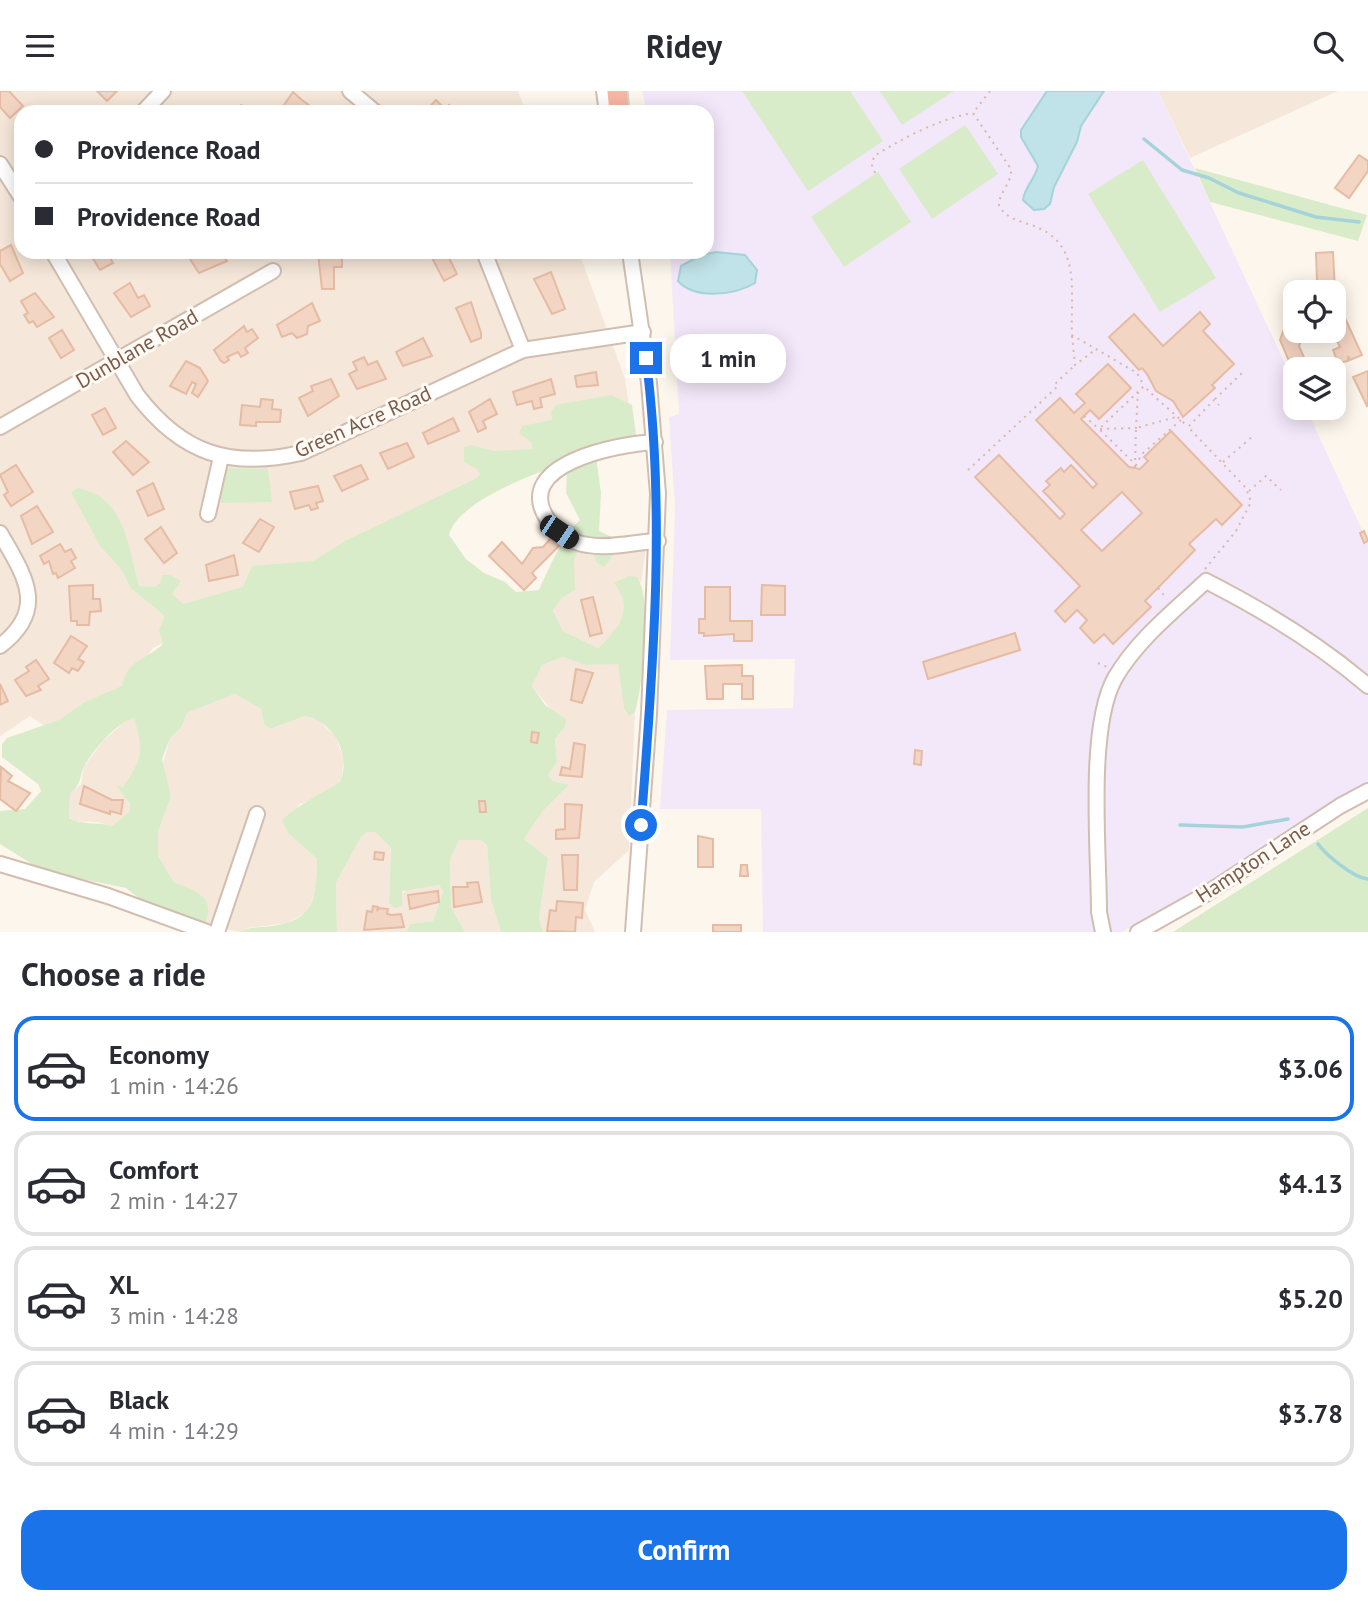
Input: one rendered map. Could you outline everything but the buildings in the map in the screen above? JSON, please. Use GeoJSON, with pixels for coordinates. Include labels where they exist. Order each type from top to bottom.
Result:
{"type":"FeatureCollection","features":[{"type":"Feature","properties":{"kind":"street"},"geometry":{"type":"LineString","coordinates":[[150,105],[163,91]]}},
{"type":"Feature","properties":{"kind":"street"},"geometry":{"type":"LineString","coordinates":[[350,91],[367,105]]}},
{"type":"Feature","properties":{"kind":"street"},"geometry":{"type":"LineString","coordinates":[[0,164],[14,186]]}},
{"type":"Feature","properties":{"kind":"street","name":"Green Acre Road"},"geometry":{"type":"LineString","coordinates":[[57,259],[136,395],[166,428],[202,451],[220,457],[255,460],[302,453],[523,350],[643,332]]}},
{"type":"Feature","properties":{"kind":"street"},"geometry":{"type":"LineString","coordinates":[[487,259],[523,350]]}},
{"type":"Feature","properties":{"kind":"street"},"geometry":{"type":"LineString","coordinates":[[631,259],[643,332],[655,442],[658,541],[649,714],[632,932]]}},
{"type":"Feature","properties":{"kind":"street","name":"Dunblane Road"},"geometry":{"type":"LineString","coordinates":[[0,427],[273,271]]}},
{"type":"Feature","properties":{"kind":"street"},"geometry":{"type":"LineString","coordinates":[[655,442],[622,446],[567,463],[550,474],[541,485],[539,496],[550,522],[572,540],[589,545],[658,541]]}},
{"type":"Feature","properties":{"kind":"street"},"geometry":{"type":"LineString","coordinates":[[208,514],[220,457]]}},
{"type":"Feature","properties":{"kind":"street"},"geometry":{"type":"LineString","coordinates":[[0,533],[29,588],[24,622],[0,646]]}},
{"type":"Feature","properties":{"kind":"street"},"geometry":{"type":"LineString","coordinates":[[1103,932],[1099,912],[1098,750],[1107,694],[1121,668],[1146,637],[1206,581],[1275,617],[1311,640],[1368,686]]}},
{"type":"Feature","properties":{"kind":"street","name":"Hampton Lane"},"geometry":{"type":"LineString","coordinates":[[1138,932],[1206,894],[1333,810],[1368,791]]}},
{"type":"Feature","properties":{"kind":"street"},"geometry":{"type":"LineString","coordinates":[[217,932],[257,814]]}},
{"type":"Feature","properties":{"kind":"street"},"geometry":{"type":"LineString","coordinates":[[0,864],[108,896],[207,932]]}},
{"type":"Feature","properties":{"kind":"path"},"geometry":{"type":"LineString","coordinates":[[875,173],[874,156],[902,138],[956,116],[973,113],[990,91]]}},
{"type":"Feature","properties":{"kind":"path"},"geometry":{"type":"LineString","coordinates":[[973,113],[1011,169],[1009,184],[998,202],[1002,212],[1050,233],[1064,247],[1069,265],[1075,365]]}},
{"type":"Feature","properties":{"kind":"path"},"geometry":{"type":"LineString","coordinates":[[1072,335],[1138,373],[1153,396],[1181,419],[1248,492],[1251,502],[1249,512],[1204,570]]}},
{"type":"Feature","properties":{"kind":"path"},"geometry":{"type":"LineString","coordinates":[[968,470],[1058,387],[1055,384],[1075,365],[1097,349]]}},
{"type":"Feature","properties":{"kind":"path"},"geometry":{"type":"LineString","coordinates":[[1188,427],[1242,373]]}},
{"type":"Feature","properties":{"kind":"path"},"geometry":{"type":"LineString","coordinates":[[1099,429],[1144,386]]}},
{"type":"Feature","properties":{"kind":"path"},"geometry":{"type":"LineString","coordinates":[[1153,396],[1156,391]]}},
{"type":"Feature","properties":{"kind":"path"},"geometry":{"type":"LineString","coordinates":[[1135,466],[1138,392]]}},
{"type":"Feature","properties":{"kind":"path"},"geometry":{"type":"LineString","coordinates":[[1214,400],[1219,405]]}},
{"type":"Feature","properties":{"kind":"path"},"geometry":{"type":"LineString","coordinates":[[1084,416],[1135,466]]}},
{"type":"Feature","properties":{"kind":"path"},"geometry":{"type":"LineString","coordinates":[[1099,429],[1136,428],[1177,416]]}},
{"type":"Feature","properties":{"kind":"path"},"geometry":{"type":"LineString","coordinates":[[1135,466],[1142,454],[1181,419]]}},
{"type":"Feature","properties":{"kind":"path"},"geometry":{"type":"LineString","coordinates":[[1222,463],[1253,436]]}},
{"type":"Feature","properties":{"kind":"path"},"geometry":{"type":"LineString","coordinates":[[1248,492],[1266,475],[1281,490]]}},
{"type":"Feature","properties":{"kind":"path"},"geometry":{"type":"LineString","coordinates":[[1158,588],[1170,603]]}},
{"type":"Feature","properties":{"kind":"path"},"geometry":{"type":"LineString","coordinates":[[1098,663],[1114,667]]}},
{"type":"Feature","properties":{"kind":"shaded area"},"geometry":{"type":"Polygon","coordinates":[[[0,91],[518,91],[523,105],[14,105],[14,259],[582,259],[625,379],[631,418],[153,648],[85,753],[30,716],[0,736],[0,91]]]}},
{"type":"Feature","properties":{"kind":"shaded area"},"geometry":{"type":"Polygon","coordinates":[[[642,91],[1158,91],[1283,359],[1283,420],[1312,420],[1368,543],[1368,785],[1345,795],[1225,873],[1122,932],[763,932],[761,809],[660,809],[667,710],[793,708],[795,659],[670,660],[675,507],[669,417],[679,414],[670,259],[714,259],[714,105],[645,105],[642,91]]]}},
{"type":"Feature","properties":{"kind":"shaded area"},"geometry":{"type":"Polygon","coordinates":[[[1158,91],[1338,91],[1190,158],[1158,91]]]}},
{"type":"Feature","properties":{"kind":"shaded area"},"geometry":{"type":"Polygon","coordinates":[[[646,548],[641,583],[637,577],[623,595],[626,610],[615,631],[598,648],[563,631],[553,609],[562,598],[575,590],[573,560],[577,553],[591,549],[646,548]]]}},
{"type":"Feature","properties":{"kind":"shaded area"},"geometry":{"type":"Polygon","coordinates":[[[563,657],[585,665],[618,663],[624,709],[629,716],[635,712],[629,850],[594,882],[585,910],[595,932],[543,932],[539,918],[548,858],[524,839],[542,812],[568,786],[553,781],[548,775],[557,762],[555,739],[565,727],[532,686],[542,665],[563,657]]]}},
{"type":"Feature","properties":{"kind":"shaded area"},"geometry":{"type":"Polygon","coordinates":[[[235,694],[261,709],[264,724],[270,729],[305,716],[318,720],[335,736],[344,759],[341,782],[314,799],[299,804],[289,834],[317,859],[316,890],[307,912],[287,923],[247,928],[240,932],[199,924],[188,889],[174,882],[158,856],[158,832],[171,797],[162,767],[170,738],[181,728],[187,713],[235,694]]]}},
{"type":"Feature","properties":{"kind":"shaded area"},"geometry":{"type":"Polygon","coordinates":[[[134,718],[143,748],[140,762],[123,787],[117,785],[130,804],[130,812],[112,826],[75,821],[69,817],[70,794],[81,784],[84,767],[103,741],[127,720],[134,718]]]}},
{"type":"Feature","properties":{"kind":"shaded area"},"geometry":{"type":"Polygon","coordinates":[[[367,832],[375,832],[391,848],[389,903],[409,888],[439,885],[443,891],[433,921],[411,924],[407,932],[337,932],[336,883],[361,837],[367,832]]]}},
{"type":"Feature","properties":{"kind":"shaded area"},"geometry":{"type":"Polygon","coordinates":[[[459,840],[481,840],[487,845],[491,900],[501,932],[465,932],[451,907],[450,860],[459,840]]]}},
{"type":"Feature","properties":{"kind":"green space"},"geometry":{"type":"Polygon","coordinates":[[[742,91],[850,91],[883,141],[808,191],[742,91]]]}},
{"type":"Feature","properties":{"kind":"green space"},"geometry":{"type":"Polygon","coordinates":[[[880,91],[954,91],[902,125],[880,91]]]}},
{"type":"Feature","properties":{"kind":"green space"},"geometry":{"type":"Polygon","coordinates":[[[965,125],[998,174],[932,219],[899,169],[965,125]]]}},
{"type":"Feature","properties":{"kind":"green space"},"geometry":{"type":"Polygon","coordinates":[[[1143,160],[1216,278],[1160,312],[1088,194],[1143,160]]]}},
{"type":"Feature","properties":{"kind":"green space"},"geometry":{"type":"Polygon","coordinates":[[[1195,168],[1367,215],[1358,241],[1210,202],[1195,168]]]}},
{"type":"Feature","properties":{"kind":"green space"},"geometry":{"type":"Polygon","coordinates":[[[878,172],[911,222],[844,267],[811,217],[878,172]]]}},
{"type":"Feature","properties":{"kind":"green space"},"geometry":{"type":"Polygon","coordinates":[[[611,395],[632,405],[636,435],[629,441],[600,444],[595,449],[601,493],[599,531],[620,541],[618,549],[604,567],[597,563],[591,549],[577,553],[574,560],[575,590],[562,598],[553,610],[563,631],[598,648],[618,625],[624,610],[620,592],[614,583],[629,576],[637,577],[642,588],[646,622],[638,699],[635,712],[629,716],[624,709],[618,664],[585,665],[563,657],[542,665],[532,686],[545,705],[566,719],[565,727],[555,739],[557,762],[548,775],[553,781],[569,785],[542,812],[524,839],[548,858],[539,918],[543,932],[501,932],[491,900],[487,845],[481,840],[459,840],[450,860],[451,907],[465,932],[407,932],[410,924],[433,921],[443,891],[439,885],[402,891],[402,906],[395,908],[389,903],[391,848],[375,832],[367,832],[361,837],[336,883],[337,932],[240,932],[287,923],[311,905],[316,885],[317,859],[289,834],[282,820],[340,782],[344,761],[338,741],[332,732],[315,719],[305,716],[270,729],[264,724],[261,709],[235,694],[187,713],[181,728],[170,738],[162,759],[171,797],[158,832],[158,856],[174,882],[205,899],[208,905],[206,921],[199,924],[150,907],[126,888],[43,871],[0,844],[0,811],[25,809],[41,791],[38,784],[2,757],[2,744],[7,738],[59,720],[85,702],[122,686],[132,665],[163,644],[159,630],[165,616],[131,588],[121,569],[100,546],[71,492],[78,488],[94,493],[106,501],[115,512],[127,540],[139,586],[155,587],[161,582],[162,575],[170,575],[181,581],[172,594],[183,604],[243,587],[252,566],[313,561],[347,540],[473,480],[480,475],[477,469],[464,462],[464,447],[471,445],[494,451],[533,449],[531,442],[519,433],[522,426],[552,420],[551,412],[556,405],[611,395]],[[562,464],[516,482],[481,501],[466,511],[449,535],[466,559],[484,573],[505,582],[516,592],[539,590],[562,543],[580,520],[566,493],[567,470],[562,464]],[[134,718],[113,731],[89,759],[79,783],[70,794],[69,818],[79,822],[112,826],[129,812],[130,804],[116,785],[123,787],[140,754],[134,718]]]}},
{"type":"Feature","properties":{"kind":"green space"},"geometry":{"type":"Polygon","coordinates":[[[229,468],[268,469],[272,502],[221,503],[221,477],[229,468]]]}},
{"type":"Feature","properties":{"kind":"green space"},"geometry":{"type":"Polygon","coordinates":[[[1368,808],[1368,932],[1173,932],[1368,808]]]}},
{"type":"Feature","properties":{"kind":"water"},"geometry":{"type":"Polygon","coordinates":[[[1047,91],[1104,91],[1081,126],[1077,142],[1054,187],[1050,204],[1044,209],[1034,210],[1023,200],[1038,166],[1021,137],[1021,130],[1047,91]]]}},
{"type":"Feature","properties":{"kind":"water"},"geometry":{"type":"Polygon","coordinates":[[[714,252],[745,255],[757,270],[755,283],[715,294],[694,291],[678,281],[681,266],[694,259],[714,259],[714,252]]]}},
{"type":"Feature","properties":{"kind":"waterway"},"geometry":{"type":"LineString","coordinates":[[1144,139],[1182,170],[1209,178],[1239,193],[1316,217],[1359,222]]}},
{"type":"Feature","properties":{"kind":"waterway"},"geometry":{"type":"LineString","coordinates":[[1180,825],[1243,827],[1288,819]]}},
{"type":"Feature","properties":{"kind":"waterway"},"geometry":{"type":"LineString","coordinates":[[1318,844],[1341,866],[1368,879]]}},
{"type":"Feature","properties":{"kind":"route"},"geometry":{"type":"LineString","coordinates":[[641,825],[658,541],[655,442],[646,358]]}}]}
